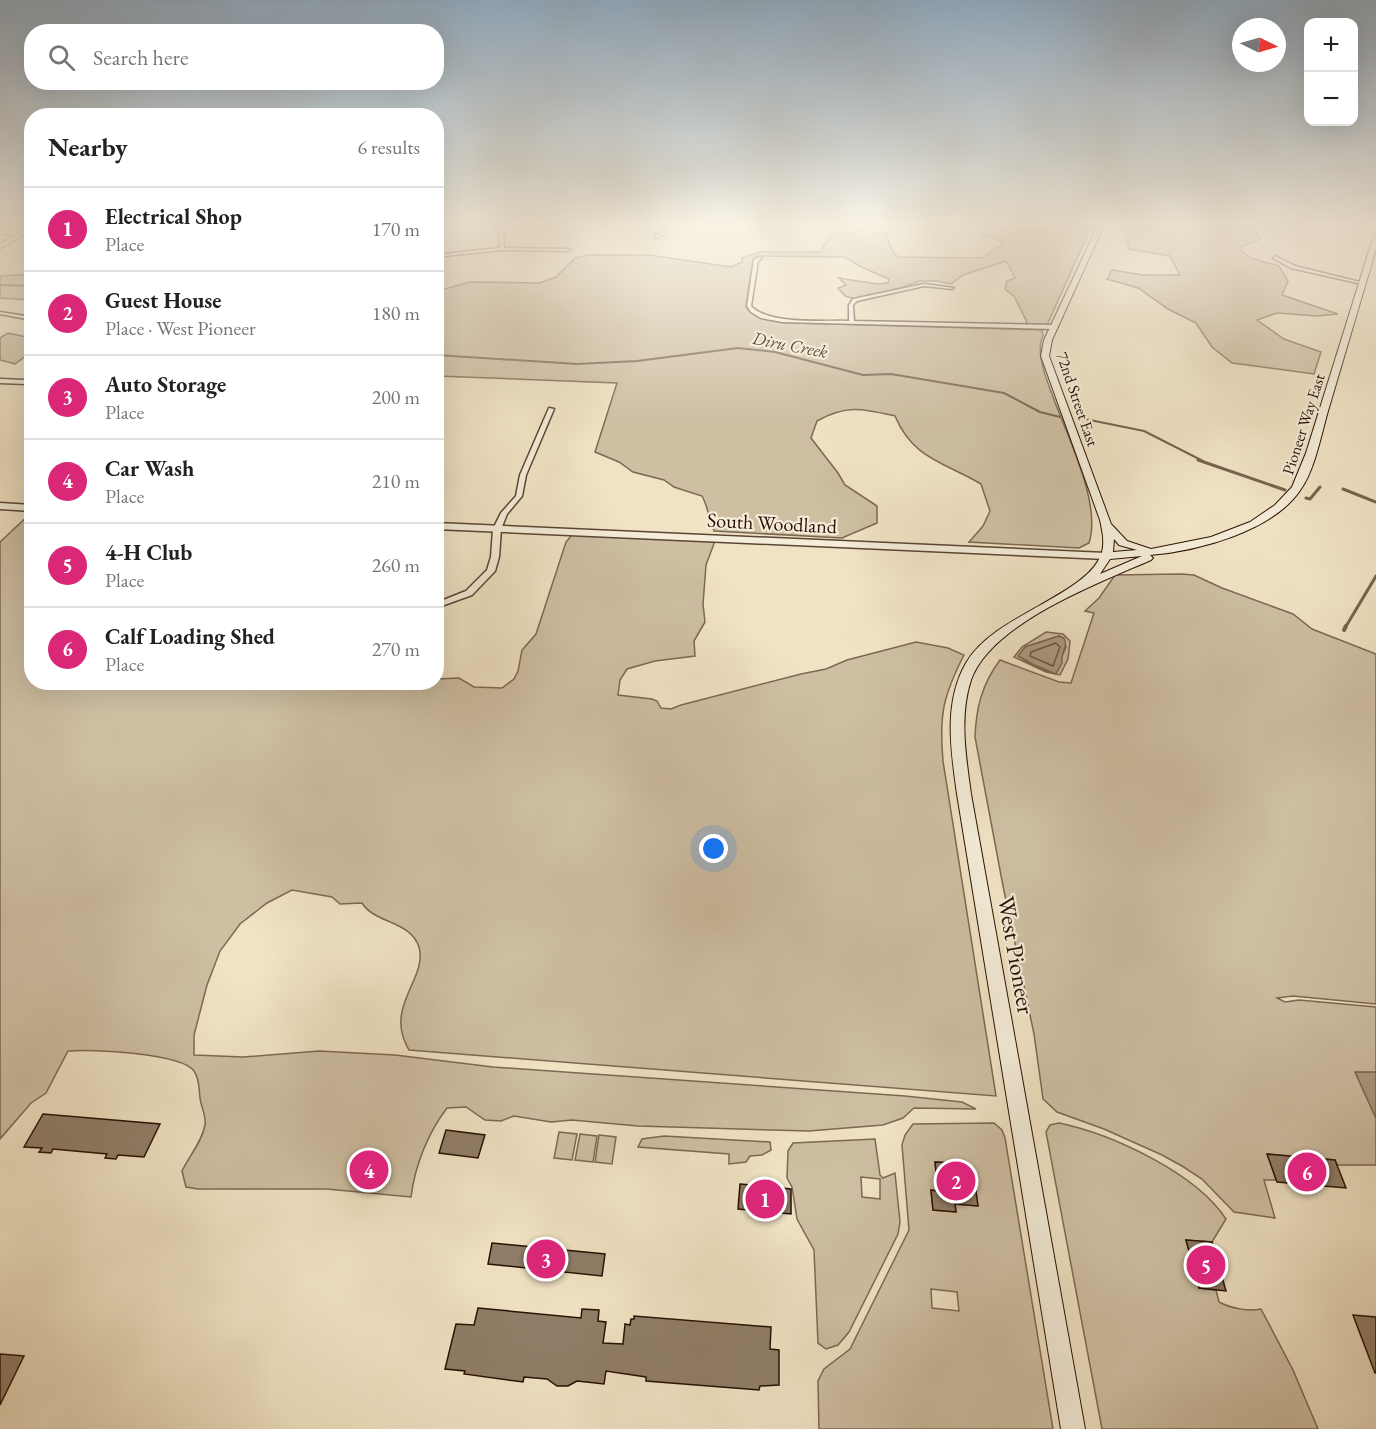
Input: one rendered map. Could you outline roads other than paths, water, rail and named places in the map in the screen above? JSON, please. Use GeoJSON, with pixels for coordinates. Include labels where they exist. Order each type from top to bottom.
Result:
{"type":"FeatureCollection","features":[{"type":"Feature","properties":{"kind":"main road","name":"72nd Street East"},"geometry":{"type":"LineString","coordinates":[[1071,290],[1053,327],[1046,350],[1046,362],[1105,520],[1109,540],[1106,556]]}},
{"type":"Feature","properties":{"kind":"main road","name":"Pioneer Way East"},"geometry":{"type":"LineString","coordinates":[[1106,556],[1184,547],[1254,524],[1279,507],[1297,488],[1311,453],[1360,290]]}},
{"type":"Feature","properties":{"kind":"main road"},"geometry":{"type":"LineString","coordinates":[[1105,520],[1117,539],[1129,546],[1145,549],[1184,547]]}},
{"type":"Feature","properties":{"kind":"main road"},"geometry":{"type":"LineString","coordinates":[[1075,589],[1163,551]]}},
{"type":"Feature","properties":{"kind":"main road","name":"West Pioneer"},"geometry":{"type":"LineString","coordinates":[[1073,1429],[964,794],[956,716],[967,674],[978,654],[987,644],[1000,632],[1075,589],[1089,578],[1106,556]]}},
{"type":"Feature","properties":{"kind":"street"},"geometry":{"type":"LineString","coordinates":[[751,290],[749,306],[758,314],[777,320],[1053,327]]}},
{"type":"Feature","properties":{"kind":"street"},"geometry":{"type":"LineString","coordinates":[[852,323],[851,303],[855,300],[902,290]]}},
{"type":"Feature","properties":{"kind":"street"},"geometry":{"type":"LineString","coordinates":[[0,313],[24,318]]}},
{"type":"Feature","properties":{"kind":"street"},"geometry":{"type":"LineString","coordinates":[[0,381],[24,380]]}},
{"type":"Feature","properties":{"kind":"street"},"geometry":{"type":"LineString","coordinates":[[444,604],[459,599],[486,578],[493,565],[497,529],[504,513],[519,496],[523,475],[551,409]]}},
{"type":"Feature","properties":{"kind":"street"},"geometry":{"type":"LineString","coordinates":[[0,506],[24,508]]}},
{"type":"Feature","properties":{"kind":"street","name":"South Woodland"},"geometry":{"type":"LineString","coordinates":[[444,526],[1106,556]]}},
{"type":"Feature","properties":{"kind":"water"},"geometry":{"type":"Polygon","coordinates":[[[1059,636],[1064,638],[1066,644],[1062,663],[1056,674],[1018,656],[1025,647],[1059,636]]]}},
{"type":"Feature","properties":{"kind":"water"},"geometry":{"type":"Polygon","coordinates":[[[1355,1072],[1376,1072],[1376,1118],[1374,1114],[1355,1072]]]}},
{"type":"Feature","properties":{"kind":"waterway","name":"Diru Creek"},"geometry":{"type":"LineString","coordinates":[[444,356],[577,364],[637,361],[738,348],[775,352],[863,375],[891,374],[1004,393],[1040,412],[1060,417]]}},
{"type":"Feature","properties":{"kind":"waterway","name":"Diru Creek"},"geometry":{"type":"LineString","coordinates":[[1080,418],[1144,431],[1203,461]]}},
{"type":"Feature","properties":{"kind":"waterway","name":"Diru Creek"},"geometry":{"type":"LineString","coordinates":[[1198,460],[1285,490]]}},
{"type":"Feature","properties":{"kind":"waterway","name":"Diru Creek"},"geometry":{"type":"LineString","coordinates":[[1306,498],[1310,499],[1320,487]]}},
{"type":"Feature","properties":{"kind":"waterway","name":"Diru Creek"},"geometry":{"type":"LineString","coordinates":[[1343,489],[1376,502]]}},
{"type":"Feature","properties":{"kind":"waterway","name":"Diru Creek"},"geometry":{"type":"LineString","coordinates":[[1345,628],[1376,576]]}},
{"type":"Feature","properties":{"kind":"place","name":"Car Wash"},"geometry":{"type":"Point","coordinates":[369,1170]}},
{"type":"Feature","properties":{"kind":"place","name":"Calf Loading Shed"},"geometry":{"type":"Point","coordinates":[1307,1172]}},
{"type":"Feature","properties":{"kind":"place","name":"Guest House"},"geometry":{"type":"Point","coordinates":[956,1181]}},
{"type":"Feature","properties":{"kind":"place","name":"Electrical Shop"},"geometry":{"type":"Point","coordinates":[765,1199]}},
{"type":"Feature","properties":{"kind":"place","name":"Auto Storage"},"geometry":{"type":"Point","coordinates":[546,1259]}},
{"type":"Feature","properties":{"kind":"place","name":"4-H Club"},"geometry":{"type":"Point","coordinates":[1206,1265]}}]}
